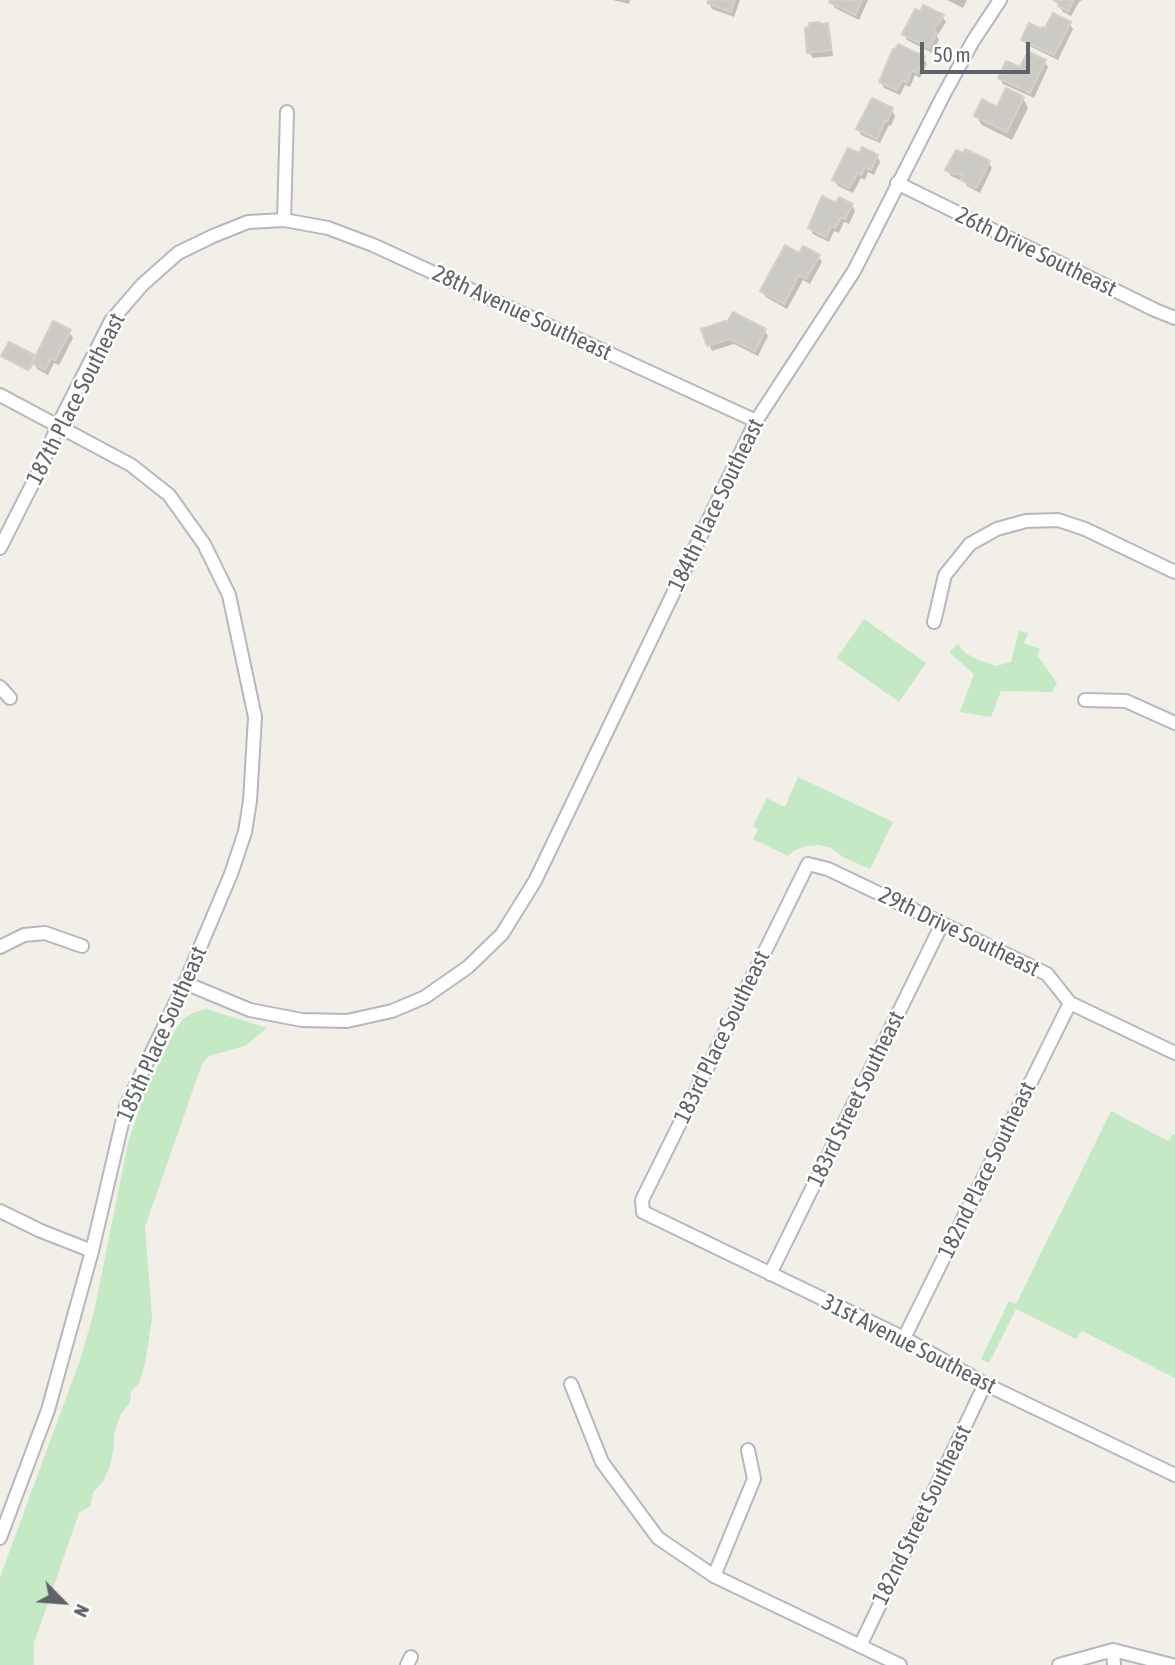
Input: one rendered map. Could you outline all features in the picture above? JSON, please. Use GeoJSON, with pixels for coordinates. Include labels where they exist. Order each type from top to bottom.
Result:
{"type":"FeatureCollection","features":[{"type":"Feature","properties":{"kind":"street","name":"184th Place Southeast"},"geometry":{"type":"LineString","coordinates":[[185,983],[250,1010],[302,1020],[347,1020],[392,1011],[425,997],[468,967],[502,934],[535,881],[756,421],[854,271],[897,183],[973,41],[1000,0]]}},
{"type":"Feature","properties":{"kind":"street"},"geometry":{"type":"LineString","coordinates":[[284,220],[287,112]]}},
{"type":"Feature","properties":{"kind":"street","name":"26th Drive Southeast"},"geometry":{"type":"LineString","coordinates":[[897,183],[1175,318]]}},
{"type":"Feature","properties":{"kind":"street","name":"28th Avenue Southeast"},"geometry":{"type":"LineString","coordinates":[[284,220],[328,228],[373,245],[756,421]]}},
{"type":"Feature","properties":{"kind":"street","name":"187th Place Southeast"},"geometry":{"type":"LineString","coordinates":[[0,548],[111,321],[151,277],[178,253],[248,222],[284,220]]}},
{"type":"Feature","properties":{"kind":"street","name":"185th Place Southeast"},"geometry":{"type":"LineString","coordinates":[[0,395],[131,464],[169,495],[204,544],[229,596],[255,718],[250,801],[245,832],[231,874],[185,983],[126,1106],[92,1251],[48,1410],[0,1538]]}},
{"type":"Feature","properties":{"kind":"street"},"geometry":{"type":"LineString","coordinates":[[934,622],[945,575],[970,544],[997,529],[1026,521],[1058,520],[1085,529],[1175,572]]}},
{"type":"Feature","properties":{"kind":"street"},"geometry":{"type":"LineString","coordinates":[[0,687],[10,698]]}},
{"type":"Feature","properties":{"kind":"street"},"geometry":{"type":"LineString","coordinates":[[1085,699],[1126,701],[1175,723]]}},
{"type":"Feature","properties":{"kind":"street","name":"29th Drive Southeast"},"geometry":{"type":"LineString","coordinates":[[808,864],[828,869],[1047,974],[1070,1003],[1175,1053]]}},
{"type":"Feature","properties":{"kind":"street","name":"183rd Place Southeast"},"geometry":{"type":"LineString","coordinates":[[643,1212],[642,1200],[808,864]]}},
{"type":"Feature","properties":{"kind":"street","name":"183rd Street Southeast"},"geometry":{"type":"LineString","coordinates":[[770,1274],[942,924]]}},
{"type":"Feature","properties":{"kind":"street"},"geometry":{"type":"LineString","coordinates":[[0,947],[24,935],[45,933],[82,946]]}},
{"type":"Feature","properties":{"kind":"street","name":"182nd Place Southeast"},"geometry":{"type":"LineString","coordinates":[[904,1338],[1070,1003]]}},
{"type":"Feature","properties":{"kind":"street"},"geometry":{"type":"LineString","coordinates":[[0,1211],[92,1251]]}},
{"type":"Feature","properties":{"kind":"street","name":"31st Avenue Southeast"},"geometry":{"type":"LineString","coordinates":[[643,1212],[904,1338],[985,1384],[1175,1475]]}},
{"type":"Feature","properties":{"kind":"street"},"geometry":{"type":"LineString","coordinates":[[571,1384],[602,1461],[658,1538],[714,1576],[900,1665]]}},
{"type":"Feature","properties":{"kind":"street","name":"182nd Street Southeast"},"geometry":{"type":"LineString","coordinates":[[860,1646],[985,1384]]}},
{"type":"Feature","properties":{"kind":"street"},"geometry":{"type":"LineString","coordinates":[[714,1576],[754,1479],[748,1450]]}},
{"type":"Feature","properties":{"kind":"street"},"geometry":{"type":"LineString","coordinates":[[1113,1650],[1114,1665]]}},
{"type":"Feature","properties":{"kind":"street"},"geometry":{"type":"LineString","coordinates":[[1059,1665],[1113,1650],[1172,1665]]}},
{"type":"Feature","properties":{"kind":"green space"},"geometry":{"type":"Polygon","coordinates":[[[864,619],[926,663],[899,702],[837,658],[864,619]]]}},
{"type":"Feature","properties":{"kind":"green space"},"geometry":{"type":"Polygon","coordinates":[[[1019,631],[1028,633],[1024,643],[1040,649],[1037,655],[1057,683],[1052,692],[1001,691],[991,717],[960,712],[974,674],[949,652],[958,644],[965,653],[981,661],[996,666],[1011,662],[1019,631]]]}},
{"type":"Feature","properties":{"kind":"green space"},"geometry":{"type":"Polygon","coordinates":[[[798,777],[893,822],[870,869],[843,857],[831,848],[807,846],[788,856],[753,839],[758,830],[753,826],[767,798],[785,807],[798,777]]]}},
{"type":"Feature","properties":{"kind":"green space"},"geometry":{"type":"Polygon","coordinates":[[[206,1009],[267,1028],[245,1046],[209,1056],[202,1064],[145,1227],[152,1318],[145,1364],[139,1383],[131,1392],[130,1402],[121,1414],[114,1433],[114,1447],[104,1480],[93,1493],[90,1506],[79,1513],[34,1643],[34,1665],[0,1665],[0,1577],[80,1360],[94,1312],[128,1143],[144,1094],[175,1030],[184,1018],[206,1009]]]}},
{"type":"Feature","properties":{"kind":"green space"},"geometry":{"type":"Polygon","coordinates":[[[1111,1111],[1168,1141],[1175,1135],[1175,1378],[1082,1331],[1076,1339],[1016,1309],[989,1363],[981,1359],[1009,1301],[1016,1304],[1111,1111]]]}},
{"type":"Feature","properties":{"kind":"building"},"geometry":{"type":"Polygon","coordinates":[[[708,0],[735,0],[731,12],[707,3],[708,0]]]}},
{"type":"Feature","properties":{"kind":"building"},"geometry":{"type":"Polygon","coordinates":[[[862,0],[855,15],[829,2],[862,0]]]}},
{"type":"Feature","properties":{"kind":"building"},"geometry":{"type":"Polygon","coordinates":[[[1053,0],[1074,0],[1068,11],[1053,0]]]}},
{"type":"Feature","properties":{"kind":"building"},"geometry":{"type":"Polygon","coordinates":[[[923,5],[944,15],[933,31],[937,33],[929,48],[902,34],[915,9],[920,11],[923,5]]]}},
{"type":"Feature","properties":{"kind":"building"},"geometry":{"type":"Polygon","coordinates":[[[1053,13],[1071,22],[1054,55],[1021,40],[1029,23],[1041,29],[1045,28],[1053,13]]]}},
{"type":"Feature","properties":{"kind":"building"},"geometry":{"type":"Polygon","coordinates":[[[809,23],[828,23],[831,50],[807,53],[805,28],[809,27],[809,23]]]}},
{"type":"Feature","properties":{"kind":"building"},"geometry":{"type":"Polygon","coordinates":[[[898,44],[925,57],[917,73],[912,70],[907,82],[902,80],[897,90],[879,82],[893,49],[895,50],[898,44]]]}},
{"type":"Feature","properties":{"kind":"building"},"geometry":{"type":"Polygon","coordinates":[[[1029,52],[1046,60],[1030,93],[998,78],[1006,61],[1020,67],[1029,52]]]}},
{"type":"Feature","properties":{"kind":"building"},"geometry":{"type":"Polygon","coordinates":[[[1006,88],[1024,97],[1007,132],[974,116],[982,99],[997,107],[1006,88]]]}},
{"type":"Feature","properties":{"kind":"building"},"geometry":{"type":"Polygon","coordinates":[[[872,98],[893,108],[877,139],[856,129],[872,98]]]}},
{"type":"Feature","properties":{"kind":"building"},"geometry":{"type":"Polygon","coordinates":[[[862,147],[878,155],[871,170],[865,167],[849,188],[832,180],[848,148],[859,153],[862,147]]]}},
{"type":"Feature","properties":{"kind":"building"},"geometry":{"type":"Polygon","coordinates":[[[965,149],[990,161],[976,188],[961,180],[963,176],[945,170],[956,150],[963,153],[965,149]]]}},
{"type":"Feature","properties":{"kind":"building"},"geometry":{"type":"Polygon","coordinates":[[[822,196],[836,203],[839,197],[853,204],[845,219],[841,217],[835,228],[831,226],[826,237],[808,228],[822,196]]]}},
{"type":"Feature","properties":{"kind":"building"},"geometry":{"type":"Polygon","coordinates":[[[785,245],[799,253],[803,246],[820,255],[806,279],[799,275],[784,304],[760,291],[785,245]]]}},
{"type":"Feature","properties":{"kind":"building"},"geometry":{"type":"Polygon","coordinates":[[[733,312],[766,329],[755,351],[730,339],[707,346],[701,329],[727,322],[733,312]]]}},
{"type":"Feature","properties":{"kind":"building"},"geometry":{"type":"Polygon","coordinates":[[[53,321],[71,330],[55,360],[51,358],[45,370],[32,363],[53,321]]]}},
{"type":"Feature","properties":{"kind":"building"},"geometry":{"type":"Polygon","coordinates":[[[9,342],[35,355],[28,370],[1,356],[9,342]]]}}]}
